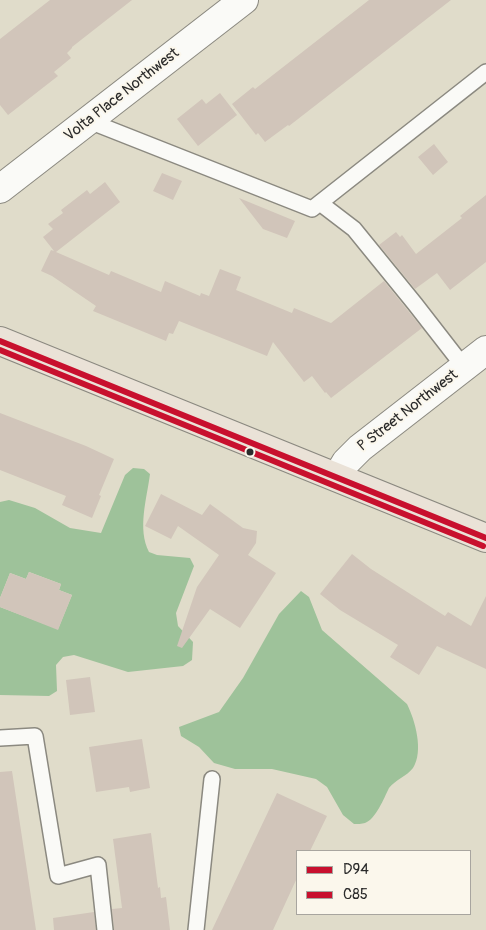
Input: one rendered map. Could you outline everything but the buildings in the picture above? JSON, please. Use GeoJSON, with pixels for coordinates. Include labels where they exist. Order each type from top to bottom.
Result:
{"type":"FeatureCollection","features":[{"type":"Feature","properties":{"kind":"main road"},"geometry":{"type":"LineString","coordinates":[[0,341],[486,538]]}},
{"type":"Feature","properties":{"kind":"street","name":"Volta Place Northwest"},"geometry":{"type":"LineString","coordinates":[[0,189],[244,0]]}},
{"type":"Feature","properties":{"kind":"street","name":"P Street Northwest"},"geometry":{"type":"LineString","coordinates":[[337,478],[346,462],[360,448],[486,350]]}},
{"type":"Feature","properties":{"kind":"lane"},"geometry":{"type":"LineString","coordinates":[[89,121],[312,209],[486,72]]}},
{"type":"Feature","properties":{"kind":"lane"},"geometry":{"type":"LineString","coordinates":[[320,203],[354,229],[416,304],[464,367]]}},
{"type":"Feature","properties":{"kind":"lane"},"geometry":{"type":"LineString","coordinates":[[0,738],[35,736],[58,876],[98,865],[105,930]]}},
{"type":"Feature","properties":{"kind":"lane"},"geometry":{"type":"LineString","coordinates":[[196,930],[212,779]]}},
{"type":"Feature","properties":{"kind":"green space"},"geometry":{"type":"Polygon","coordinates":[[[133,468],[144,469],[150,474],[143,524],[145,543],[149,552],[157,555],[190,558],[194,566],[176,613],[178,626],[193,642],[192,660],[183,666],[128,672],[74,655],[63,657],[56,665],[57,691],[49,696],[0,695],[0,607],[58,629],[72,595],[59,590],[61,584],[29,572],[26,579],[10,573],[0,598],[0,502],[9,500],[35,508],[70,528],[101,533],[125,475],[133,468]]]}},
{"type":"Feature","properties":{"kind":"green space"},"geometry":{"type":"Polygon","coordinates":[[[301,591],[309,597],[322,630],[407,704],[413,718],[418,753],[413,768],[389,788],[376,813],[365,823],[354,824],[343,815],[327,787],[316,779],[272,769],[235,769],[214,763],[199,747],[181,736],[179,727],[219,712],[243,678],[279,614],[301,591]]]}},
{"type":"Feature","properties":{"kind":"transit line","name":"D94"},"geometry":{"type":"LineString","coordinates":[[0,341],[486,538]]}},
{"type":"Feature","properties":{"kind":"transit line","name":"C85"},"geometry":{"type":"LineString","coordinates":[[0,350],[483,546]]}}]}
